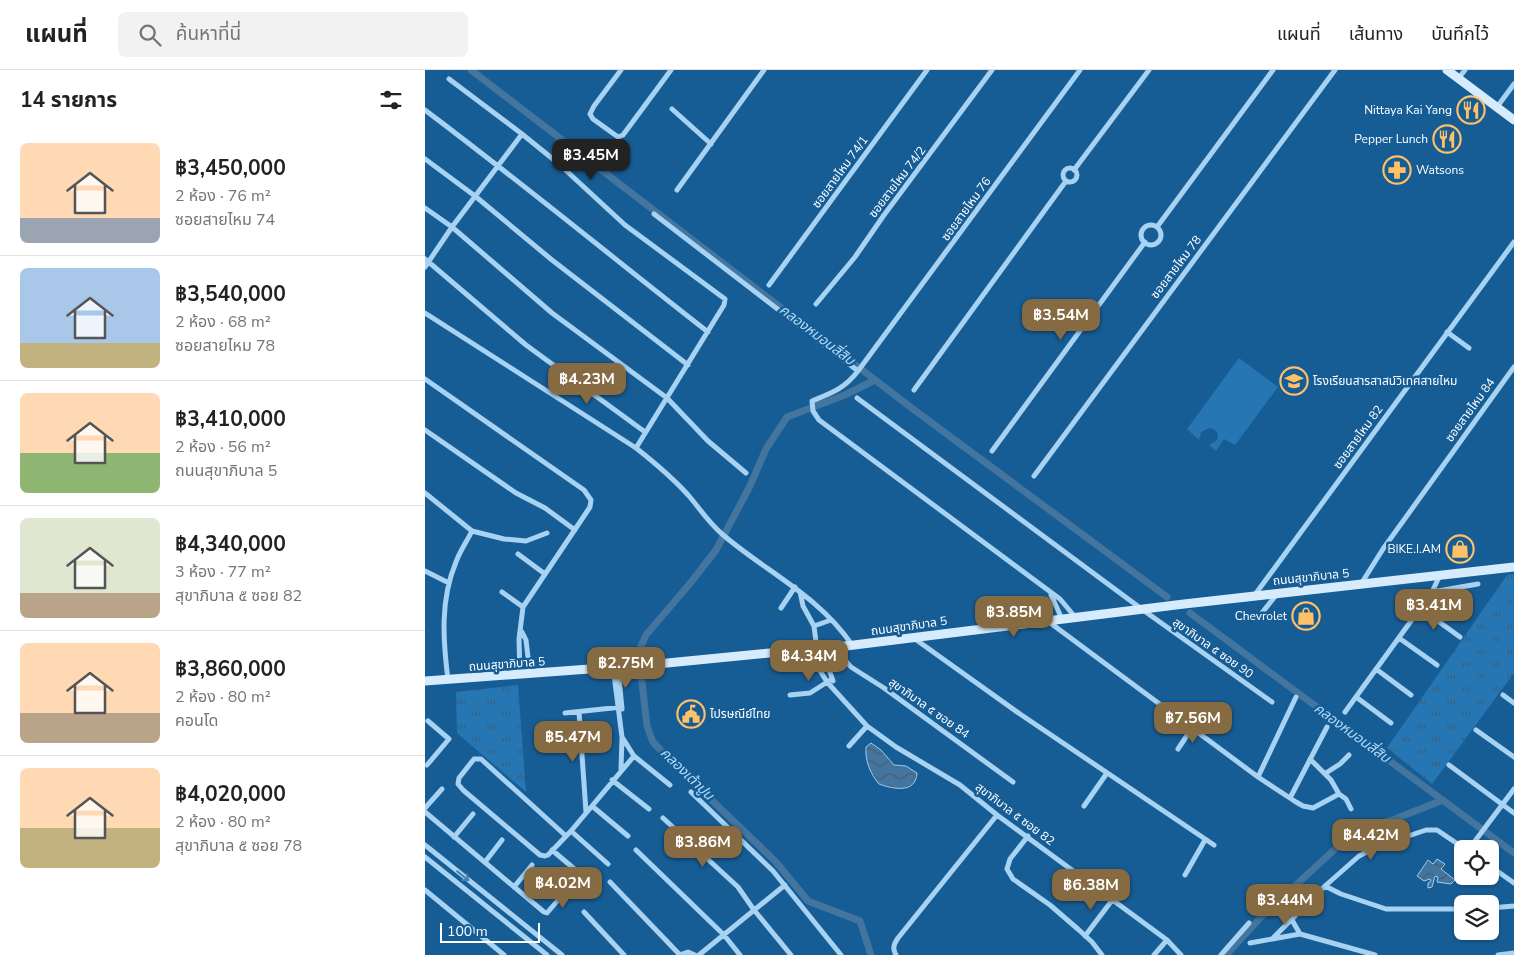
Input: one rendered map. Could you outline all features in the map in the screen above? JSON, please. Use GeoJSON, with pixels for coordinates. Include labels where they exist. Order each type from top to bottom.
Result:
{"type":"FeatureCollection","features":[{"type":"Feature","properties":{"kind":"main road"},"geometry":{"type":"LineString","coordinates":[[1447,70],[1514,120]]}},
{"type":"Feature","properties":{"kind":"main road","name":"ถนนสุขาภิบาล 5"},"geometry":{"type":"LineString","coordinates":[[425,681],[520,675],[772,652],[816,650],[1184,604],[1514,566]]}},
{"type":"Feature","properties":{"kind":"street"},"geometry":{"type":"LineString","coordinates":[[621,70],[590,114],[593,119],[618,137],[623,135],[671,70]]}},
{"type":"Feature","properties":{"kind":"street"},"geometry":{"type":"LineString","coordinates":[[677,190],[764,70]]}},
{"type":"Feature","properties":{"kind":"street","name":"ซอยสายไหม 74/1"},"geometry":{"type":"LineString","coordinates":[[769,285],[927,70]]}},
{"type":"Feature","properties":{"kind":"street","name":"ซอยสายไหม 74/2"},"geometry":{"type":"LineString","coordinates":[[817,304],[855,257],[884,214],[992,70]]}},
{"type":"Feature","properties":{"kind":"street","name":"ซอยสายไหม 76"},"geometry":{"type":"LineString","coordinates":[[1049,593],[819,420],[813,411],[812,401],[839,390],[859,370],[1080,70]]}},
{"type":"Feature","properties":{"kind":"street"},"geometry":{"type":"LineString","coordinates":[[1074,170],[1149,70]]}},
{"type":"Feature","properties":{"kind":"street"},"geometry":{"type":"LineString","coordinates":[[1157,227],[1273,70]]}},
{"type":"Feature","properties":{"kind":"street","name":"ซอยสายไหม 78"},"geometry":{"type":"LineString","coordinates":[[1034,476],[1335,70]]}},
{"type":"Feature","properties":{"kind":"street"},"geometry":{"type":"LineString","coordinates":[[1458,79],[1465,70]]}},
{"type":"Feature","properties":{"kind":"street"},"geometry":{"type":"LineString","coordinates":[[449,79],[559,164],[625,225],[725,299],[724,305],[708,332],[636,448]]}},
{"type":"Feature","properties":{"kind":"street"},"geometry":{"type":"LineString","coordinates":[[1497,107],[1514,84]]}},
{"type":"Feature","properties":{"kind":"street"},"geometry":{"type":"LineString","coordinates":[[672,109],[711,144]]}},
{"type":"Feature","properties":{"kind":"street"},"geometry":{"type":"LineString","coordinates":[[425,110],[499,166],[708,332]]}},
{"type":"Feature","properties":{"kind":"street"},"geometry":{"type":"LineString","coordinates":[[425,267],[427,260],[522,134]]}},
{"type":"Feature","properties":{"kind":"street"},"geometry":{"type":"LineString","coordinates":[[425,159],[475,196],[552,260],[688,365]]}},
{"type":"Feature","properties":{"kind":"street"},"geometry":{"type":"LineString","coordinates":[[1069,168],[1074,170],[1077,174],[1075,180],[1071,182],[1066,181],[1063,176],[1064,171],[1069,168]]}},
{"type":"Feature","properties":{"kind":"street"},"geometry":{"type":"LineString","coordinates":[[914,390],[1066,181]]}},
{"type":"Feature","properties":{"kind":"street"},"geometry":{"type":"LineString","coordinates":[[425,208],[452,227],[552,313],[667,398],[709,441],[746,473]]}},
{"type":"Feature","properties":{"kind":"street"},"geometry":{"type":"LineString","coordinates":[[654,214],[859,370]]}},
{"type":"Feature","properties":{"kind":"street"},"geometry":{"type":"LineString","coordinates":[[1151,225],[1157,227],[1160,232],[1158,241],[1153,244],[1145,242],[1141,236],[1143,230],[1151,225]]}},
{"type":"Feature","properties":{"kind":"street"},"geometry":{"type":"LineString","coordinates":[[992,451],[1145,242]]}},
{"type":"Feature","properties":{"kind":"street","name":"ซอยสายไหม 82"},"geometry":{"type":"LineString","coordinates":[[1253,596],[1514,242]]}},
{"type":"Feature","properties":{"kind":"street"},"geometry":{"type":"LineString","coordinates":[[427,260],[526,345],[645,432]]}},
{"type":"Feature","properties":{"kind":"street"},"geometry":{"type":"LineString","coordinates":[[425,313],[636,448],[673,478],[723,535],[798,589],[838,626],[852,646]]}},
{"type":"Feature","properties":{"kind":"street"},"geometry":{"type":"LineString","coordinates":[[1447,332],[1469,348]]}},
{"type":"Feature","properties":{"kind":"street","name":"ซอยสายไหม 84"},"geometry":{"type":"LineString","coordinates":[[1361,584],[1383,548],[1514,367]]}},
{"type":"Feature","properties":{"kind":"street"},"geometry":{"type":"LineString","coordinates":[[425,379],[584,490],[591,503],[523,607],[519,639],[520,675]]}},
{"type":"Feature","properties":{"kind":"street","name":"สุขาภิบาล ๕ ซอย 90"},"geometry":{"type":"LineString","coordinates":[[857,398],[1143,610],[1272,702]]}},
{"type":"Feature","properties":{"kind":"street"},"geometry":{"type":"LineString","coordinates":[[425,430],[516,493],[545,508],[575,530]]}},
{"type":"Feature","properties":{"kind":"street"},"geometry":{"type":"LineString","coordinates":[[425,493],[472,531],[526,541],[547,533]]}},
{"type":"Feature","properties":{"kind":"street"},"geometry":{"type":"LineString","coordinates":[[448,680],[443,629],[444,605],[456,561],[472,531]]}},
{"type":"Feature","properties":{"kind":"street"},"geometry":{"type":"LineString","coordinates":[[517,554],[545,574]]}},
{"type":"Feature","properties":{"kind":"street"},"geometry":{"type":"LineString","coordinates":[[425,571],[449,583]]}},
{"type":"Feature","properties":{"kind":"street"},"geometry":{"type":"LineString","coordinates":[[1345,712],[1432,592],[1441,575]]}},
{"type":"Feature","properties":{"kind":"street"},"geometry":{"type":"LineString","coordinates":[[1432,592],[1478,584]]}},
{"type":"Feature","properties":{"kind":"street"},"geometry":{"type":"LineString","coordinates":[[781,608],[798,589]]}},
{"type":"Feature","properties":{"kind":"street"},"geometry":{"type":"LineString","coordinates":[[798,589],[803,606],[814,626],[816,650]]}},
{"type":"Feature","properties":{"kind":"street"},"geometry":{"type":"LineString","coordinates":[[502,592],[523,607]]}},
{"type":"Feature","properties":{"kind":"street"},"geometry":{"type":"LineString","coordinates":[[1049,593],[1065,604],[1076,618]]}},
{"type":"Feature","properties":{"kind":"street"},"geometry":{"type":"LineString","coordinates":[[1049,593],[1054,599],[1063,620]]}},
{"type":"Feature","properties":{"kind":"street"},"geometry":{"type":"LineString","coordinates":[[1257,619],[1278,593]]}},
{"type":"Feature","properties":{"kind":"street"},"geometry":{"type":"LineString","coordinates":[[1420,608],[1460,637]]}},
{"type":"Feature","properties":{"kind":"street"},"geometry":{"type":"LineString","coordinates":[[814,626],[831,620]]}},
{"type":"Feature","properties":{"kind":"street"},"geometry":{"type":"LineString","coordinates":[[1049,622],[1258,777],[1303,806],[1313,808],[1339,794]]}},
{"type":"Feature","properties":{"kind":"street"},"geometry":{"type":"LineString","coordinates":[[521,632],[526,640],[530,674]]}},
{"type":"Feature","properties":{"kind":"street"},"geometry":{"type":"LineString","coordinates":[[914,638],[1020,714],[1214,845]]}},
{"type":"Feature","properties":{"kind":"street"},"geometry":{"type":"LineString","coordinates":[[1399,638],[1437,665]]}},
{"type":"Feature","properties":{"kind":"street","name":"สุขาภิบาล ๕ ซอย 84"},"geometry":{"type":"LineString","coordinates":[[839,647],[840,654],[851,667],[884,688],[1013,782]]}},
{"type":"Feature","properties":{"kind":"street","name":"สุขาภิบาล ๕ ซอย 82"},"geometry":{"type":"LineString","coordinates":[[816,650],[836,691],[867,726],[896,747],[960,785],[997,815],[1167,940],[1181,955]]}},
{"type":"Feature","properties":{"kind":"street","name":"สุขาภิบาล ๕ ซอย 82"},"geometry":{"type":"LineString","coordinates":[[816,650],[819,669],[830,681]]}},
{"type":"Feature","properties":{"kind":"street"},"geometry":{"type":"LineString","coordinates":[[616,667],[622,737],[621,770]]}},
{"type":"Feature","properties":{"kind":"street"},"geometry":{"type":"LineString","coordinates":[[1376,670],[1411,695]]}},
{"type":"Feature","properties":{"kind":"street"},"geometry":{"type":"LineString","coordinates":[[790,696],[810,693],[830,681]]}},
{"type":"Feature","properties":{"kind":"street"},"geometry":{"type":"LineString","coordinates":[[1503,695],[1514,703]]}},
{"type":"Feature","properties":{"kind":"street"},"geometry":{"type":"LineString","coordinates":[[1258,777],[1296,697]]}},
{"type":"Feature","properties":{"kind":"street"},"geometry":{"type":"LineString","coordinates":[[1356,697],[1391,723]]}},
{"type":"Feature","properties":{"kind":"street"},"geometry":{"type":"LineString","coordinates":[[565,713],[620,707]]}},
{"type":"Feature","properties":{"kind":"street"},"geometry":{"type":"LineString","coordinates":[[579,712],[587,812]]}},
{"type":"Feature","properties":{"kind":"street"},"geometry":{"type":"LineString","coordinates":[[426,721],[449,739],[427,765]]}},
{"type":"Feature","properties":{"kind":"street"},"geometry":{"type":"LineString","coordinates":[[849,746],[867,726]]}},
{"type":"Feature","properties":{"kind":"street"},"geometry":{"type":"LineString","coordinates":[[1290,798],[1327,727]]}},
{"type":"Feature","properties":{"kind":"street"},"geometry":{"type":"LineString","coordinates":[[1178,749],[1192,728]]}},
{"type":"Feature","properties":{"kind":"street"},"geometry":{"type":"LineString","coordinates":[[1476,730],[1514,757]]}},
{"type":"Feature","properties":{"kind":"street"},"geometry":{"type":"LineString","coordinates":[[622,737],[634,756],[670,785]]}},
{"type":"Feature","properties":{"kind":"street"},"geometry":{"type":"LineString","coordinates":[[1326,773],[1340,764],[1349,755]]}},
{"type":"Feature","properties":{"kind":"street"},"geometry":{"type":"LineString","coordinates":[[566,836],[485,762],[477,758],[474,759],[459,778],[459,787],[540,854],[545,856],[552,850],[566,836],[571,831],[634,756]]}},
{"type":"Feature","properties":{"kind":"street"},"geometry":{"type":"LineString","coordinates":[[1310,759],[1326,773],[1339,794],[1346,799],[1351,809]]}},
{"type":"Feature","properties":{"kind":"street"},"geometry":{"type":"LineString","coordinates":[[1449,765],[1514,813]]}},
{"type":"Feature","properties":{"kind":"street"},"geometry":{"type":"LineString","coordinates":[[1084,806],[1107,773]]}},
{"type":"Feature","properties":{"kind":"street"},"geometry":{"type":"LineString","coordinates":[[612,780],[649,809]]}},
{"type":"Feature","properties":{"kind":"street"},"geometry":{"type":"LineString","coordinates":[[441,788],[425,810],[454,837],[544,912],[547,912],[564,893]]}},
{"type":"Feature","properties":{"kind":"street"},"geometry":{"type":"LineString","coordinates":[[1475,840],[1514,789]]}},
{"type":"Feature","properties":{"kind":"street"},"geometry":{"type":"LineString","coordinates":[[691,792],[764,861],[841,955]]}},
{"type":"Feature","properties":{"kind":"street"},"geometry":{"type":"LineString","coordinates":[[592,806],[628,836]]}},
{"type":"Feature","properties":{"kind":"street"},"geometry":{"type":"LineString","coordinates":[[454,837],[473,814]]}},
{"type":"Feature","properties":{"kind":"street"},"geometry":{"type":"LineString","coordinates":[[895,952],[894,945],[898,938],[997,815]]}},
{"type":"Feature","properties":{"kind":"street"},"geometry":{"type":"LineString","coordinates":[[663,818],[738,887],[754,910],[791,955]]}},
{"type":"Feature","properties":{"kind":"street"},"geometry":{"type":"LineString","coordinates":[[1273,938],[1325,886],[1367,851],[1426,830],[1437,830],[1454,841]]}},
{"type":"Feature","properties":{"kind":"street"},"geometry":{"type":"LineString","coordinates":[[571,831],[608,864]]}},
{"type":"Feature","properties":{"kind":"street"},"geometry":{"type":"LineString","coordinates":[[1028,836],[1010,859],[1007,869],[1009,874],[1019,884],[1050,905],[1085,936],[1102,955]]}},
{"type":"Feature","properties":{"kind":"street"},"geometry":{"type":"LineString","coordinates":[[485,862],[502,840]]}},
{"type":"Feature","properties":{"kind":"street"},"geometry":{"type":"LineString","coordinates":[[1185,875],[1205,840]]}},
{"type":"Feature","properties":{"kind":"street"},"geometry":{"type":"LineString","coordinates":[[425,845],[561,955]]}},
{"type":"Feature","properties":{"kind":"street"},"geometry":{"type":"LineString","coordinates":[[552,850],[591,883]]}},
{"type":"Feature","properties":{"kind":"street"},"geometry":{"type":"LineString","coordinates":[[636,850],[724,935],[740,955]]}},
{"type":"Feature","properties":{"kind":"street"},"geometry":{"type":"LineString","coordinates":[[430,861],[436,854]]}},
{"type":"Feature","properties":{"kind":"street"},"geometry":{"type":"LineString","coordinates":[[425,857],[547,955]]}},
{"type":"Feature","properties":{"kind":"street"},"geometry":{"type":"LineString","coordinates":[[514,887],[532,865]]}},
{"type":"Feature","properties":{"kind":"street"},"geometry":{"type":"LineString","coordinates":[[1499,872],[1514,883]]}},
{"type":"Feature","properties":{"kind":"street"},"geometry":{"type":"LineString","coordinates":[[610,882],[679,955],[688,952],[697,955],[785,885]]}},
{"type":"Feature","properties":{"kind":"street"},"geometry":{"type":"LineString","coordinates":[[1325,886],[1341,894],[1386,909],[1454,909]]}},
{"type":"Feature","properties":{"kind":"street"},"geometry":{"type":"LineString","coordinates":[[425,890],[504,955]]}},
{"type":"Feature","properties":{"kind":"street"},"geometry":{"type":"LineString","coordinates":[[1085,936],[1113,899]]}},
{"type":"Feature","properties":{"kind":"street"},"geometry":{"type":"LineString","coordinates":[[1499,907],[1514,906]]}},
{"type":"Feature","properties":{"kind":"street"},"geometry":{"type":"LineString","coordinates":[[584,912],[624,955]]}},
{"type":"Feature","properties":{"kind":"street"},"geometry":{"type":"LineString","coordinates":[[1292,920],[1301,934]]}},
{"type":"Feature","properties":{"kind":"street"},"geometry":{"type":"LineString","coordinates":[[1221,955],[1249,924]]}},
{"type":"Feature","properties":{"kind":"street"},"geometry":{"type":"LineString","coordinates":[[1250,943],[1301,934],[1375,955]]}},
{"type":"Feature","properties":{"kind":"street"},"geometry":{"type":"LineString","coordinates":[[1154,955],[1167,940]]}},
{"type":"Feature","properties":{"kind":"street"},"geometry":{"type":"LineString","coordinates":[[1498,955],[1514,953]]}},
{"type":"Feature","properties":{"kind":"green space"},"geometry":{"type":"Polygon","coordinates":[[[1239,358],[1278,387],[1235,445],[1224,439],[1216,451],[1209,445],[1217,440],[1218,434],[1214,429],[1209,428],[1201,432],[1199,440],[1187,429],[1239,358]]]}},
{"type":"Feature","properties":{"kind":"green space"},"geometry":{"type":"Polygon","coordinates":[[[1514,574],[1514,673],[1432,784],[1387,748],[1507,575],[1514,574]]]}},
{"type":"Feature","properties":{"kind":"green space"},"geometry":{"type":"Polygon","coordinates":[[[518,685],[526,792],[457,733],[456,692],[518,685]]]}},
{"type":"Feature","properties":{"kind":"water"},"geometry":{"type":"Polygon","coordinates":[[[871,743],[881,750],[894,765],[906,766],[917,773],[913,784],[908,787],[897,788],[879,784],[873,776],[866,757],[866,747],[871,743]]]}},
{"type":"Feature","properties":{"kind":"water"},"geometry":{"type":"Polygon","coordinates":[[[1437,859],[1445,864],[1441,869],[1454,881],[1451,884],[1437,882],[1438,877],[1435,876],[1432,887],[1428,888],[1430,879],[1424,881],[1417,876],[1428,860],[1433,864],[1437,859]]]}},
{"type":"Feature","properties":{"kind":"waterway","name":"คลองหมอนสี่สิบ"},"geometry":{"type":"LineString","coordinates":[[471,70],[913,409],[1167,597]]}},
{"type":"Feature","properties":{"kind":"waterway","name":"คลองเต้าปูน"},"geometry":{"type":"LineString","coordinates":[[641,656],[641,646],[646,635],[716,550],[750,486],[766,449],[787,417],[845,395],[875,380]]}},
{"type":"Feature","properties":{"kind":"waterway","name":"คลองหมอนสี่สิบ"},"geometry":{"type":"LineString","coordinates":[[1190,613],[1514,853]]}},
{"type":"Feature","properties":{"kind":"waterway","name":"คลองเต้าปูน"},"geometry":{"type":"LineString","coordinates":[[641,673],[647,726],[653,742],[776,862],[808,901],[860,921],[871,955]]}},
{"type":"Feature","properties":{"kind":"waterway"},"geometry":{"type":"LineString","coordinates":[[1226,955],[1261,917],[1345,840],[1359,831],[1443,800]]}},
{"type":"Feature","properties":{"kind":"place","name":"Nittaya Kai Yang"},"geometry":{"type":"Point","coordinates":[1471,110]}},
{"type":"Feature","properties":{"kind":"place","name":"Pepper Lunch"},"geometry":{"type":"Point","coordinates":[1447,139]}},
{"type":"Feature","properties":{"kind":"place","name":"Watsons"},"geometry":{"type":"Point","coordinates":[1397,170]}},
{"type":"Feature","properties":{"kind":"place","name":"โรงเรียนสารสาสน์วิเทศสายไหม"},"geometry":{"type":"Point","coordinates":[1294,381]}},
{"type":"Feature","properties":{"kind":"place","name":"BIKE.I.AM"},"geometry":{"type":"Point","coordinates":[1460,549]}},
{"type":"Feature","properties":{"kind":"place","name":"Chevrolet"},"geometry":{"type":"Point","coordinates":[1306,616]}},
{"type":"Feature","properties":{"kind":"place","name":"ไปรษณีย์ไทย"},"geometry":{"type":"Point","coordinates":[691,714]}}]}
